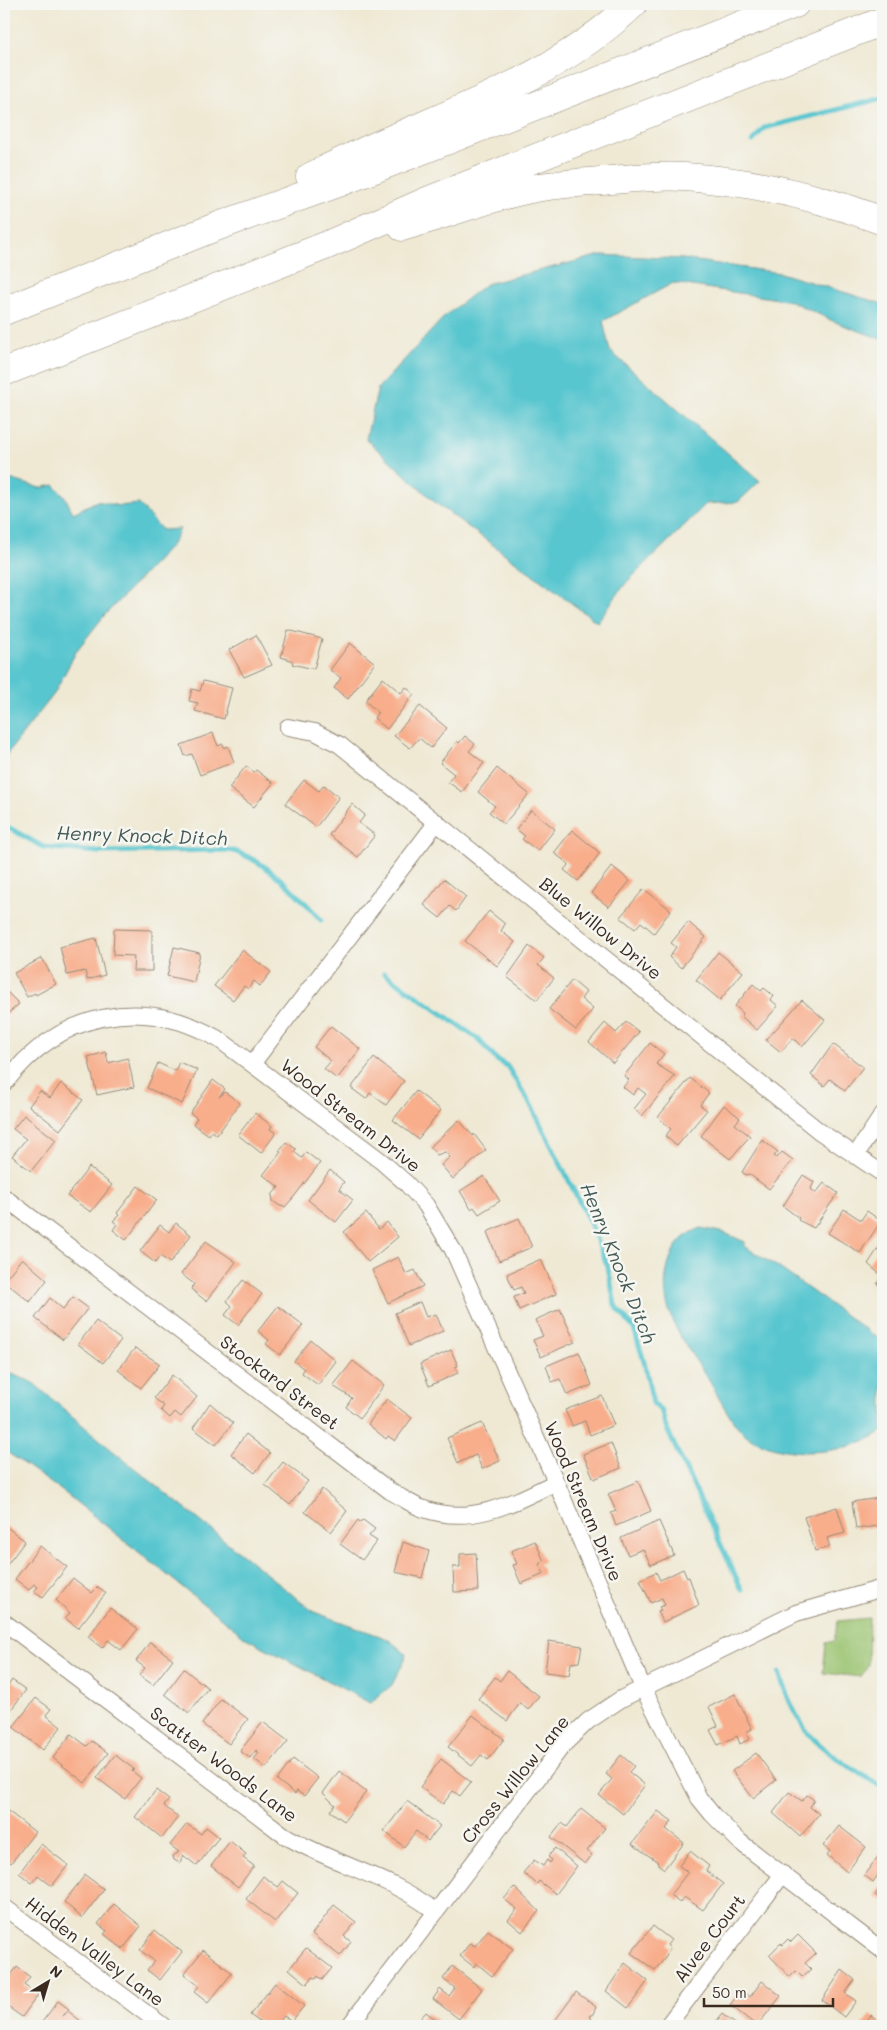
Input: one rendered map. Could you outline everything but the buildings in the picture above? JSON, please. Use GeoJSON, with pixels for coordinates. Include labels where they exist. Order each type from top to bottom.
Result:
{"type":"FeatureCollection","features":[{"type":"Feature","properties":{"kind":"highway"},"geometry":{"type":"LineString","coordinates":[[213,228],[334,164],[465,109],[521,82],[593,38],[633,4]]}},
{"type":"Feature","properties":{"kind":"highway"},"geometry":{"type":"LineString","coordinates":[[4,310],[213,228],[341,182],[795,4]]}},
{"type":"Feature","properties":{"kind":"highway"},"geometry":{"type":"LineString","coordinates":[[4,372],[326,246],[426,201],[883,21]]}},
{"type":"Feature","properties":{"kind":"highway"},"geometry":{"type":"LineString","coordinates":[[326,246],[434,218],[484,201],[536,188],[651,177],[684,177],[758,185],[794,192],[883,221]]}},
{"type":"Feature","properties":{"kind":"street","name":"Blue Willow Drive"},"geometry":{"type":"LineString","coordinates":[[288,727],[315,732],[340,745],[819,1131],[883,1174]]}},
{"type":"Feature","properties":{"kind":"street"},"geometry":{"type":"LineString","coordinates":[[252,1064],[437,822]]}},
{"type":"Feature","properties":{"kind":"street","name":"Wood Stream Drive"},"geometry":{"type":"LineString","coordinates":[[4,1084],[26,1057],[56,1035],[95,1019],[127,1014],[155,1015],[191,1024],[220,1040],[388,1167],[426,1205],[453,1250],[556,1482],[643,1688],[699,1798],[726,1830],[883,1951]]}},
{"type":"Feature","properties":{"kind":"street"},"geometry":{"type":"LineString","coordinates":[[855,1156],[883,1114]]}},
{"type":"Feature","properties":{"kind":"street","name":"Stockard Street"},"geometry":{"type":"LineString","coordinates":[[4,1197],[390,1491],[409,1503],[443,1514],[457,1516],[483,1513],[512,1504],[556,1482]]}},
{"type":"Feature","properties":{"kind":"street","name":"Cross Willow Lane"},"geometry":{"type":"LineString","coordinates":[[349,2026],[576,1731],[609,1706],[796,1613],[883,1588]]}},
{"type":"Feature","properties":{"kind":"street","name":"Scatter Woods Lane"},"geometry":{"type":"LineString","coordinates":[[4,1622],[284,1835],[306,1848],[401,1887],[436,1912]]}},
{"type":"Feature","properties":{"kind":"street","name":"Alvee Court"},"geometry":{"type":"LineString","coordinates":[[666,2026],[783,1874]]}},
{"type":"Feature","properties":{"kind":"street","name":"Hidden Valley Lane"},"geometry":{"type":"LineString","coordinates":[[4,1907],[163,2026]]}},
{"type":"Feature","properties":{"kind":"green space"},"geometry":{"type":"Polygon","coordinates":[[[869,1618],[868,1666],[861,1677],[823,1673],[826,1643],[834,1641],[838,1621],[869,1618]]]}},
{"type":"Feature","properties":{"kind":"water"},"geometry":{"type":"Polygon","coordinates":[[[601,255],[683,259],[780,273],[883,304],[883,337],[881,339],[835,322],[791,301],[673,283],[603,321],[610,351],[760,481],[738,502],[706,504],[626,583],[597,622],[436,503],[366,439],[378,388],[446,315],[486,284],[601,255]]]}},
{"type":"Feature","properties":{"kind":"water"},"geometry":{"type":"Polygon","coordinates":[[[6,478],[40,488],[54,485],[64,495],[73,513],[97,501],[119,506],[139,504],[162,530],[180,529],[171,546],[103,617],[77,650],[54,694],[7,754],[4,761],[4,480],[6,478]]]}},
{"type":"Feature","properties":{"kind":"water"},"geometry":{"type":"Polygon","coordinates":[[[701,1228],[725,1233],[745,1242],[744,1246],[778,1267],[883,1342],[883,1431],[852,1445],[835,1450],[817,1452],[781,1449],[764,1444],[743,1433],[727,1412],[675,1327],[666,1298],[665,1283],[673,1252],[683,1238],[701,1228]]]}},
{"type":"Feature","properties":{"kind":"water"},"geometry":{"type":"Polygon","coordinates":[[[4,1371],[32,1382],[113,1451],[314,1612],[388,1639],[407,1655],[392,1685],[370,1703],[246,1638],[65,1493],[4,1450],[4,1371]]]}},
{"type":"Feature","properties":{"kind":"waterway"},"geometry":{"type":"LineString","coordinates":[[753,141],[764,128],[883,98]]}},
{"type":"Feature","properties":{"kind":"waterway","name":"Henry Knock Ditch"},"geometry":{"type":"LineString","coordinates":[[4,825],[43,847],[98,852],[229,850],[242,854],[267,868],[291,888],[321,920]]}},
{"type":"Feature","properties":{"kind":"waterway","name":"Henry Knock Ditch"},"geometry":{"type":"LineString","coordinates":[[384,973],[478,1039],[497,1060],[507,1066],[531,1105],[591,1225],[608,1267],[615,1305],[634,1329],[644,1361],[653,1403],[662,1412],[665,1425],[742,1590]]}},
{"type":"Feature","properties":{"kind":"waterway","name":"Henry Knock Ditch"},"geometry":{"type":"LineString","coordinates":[[779,1673],[795,1713],[810,1735],[836,1757],[883,1788]]}}]}
